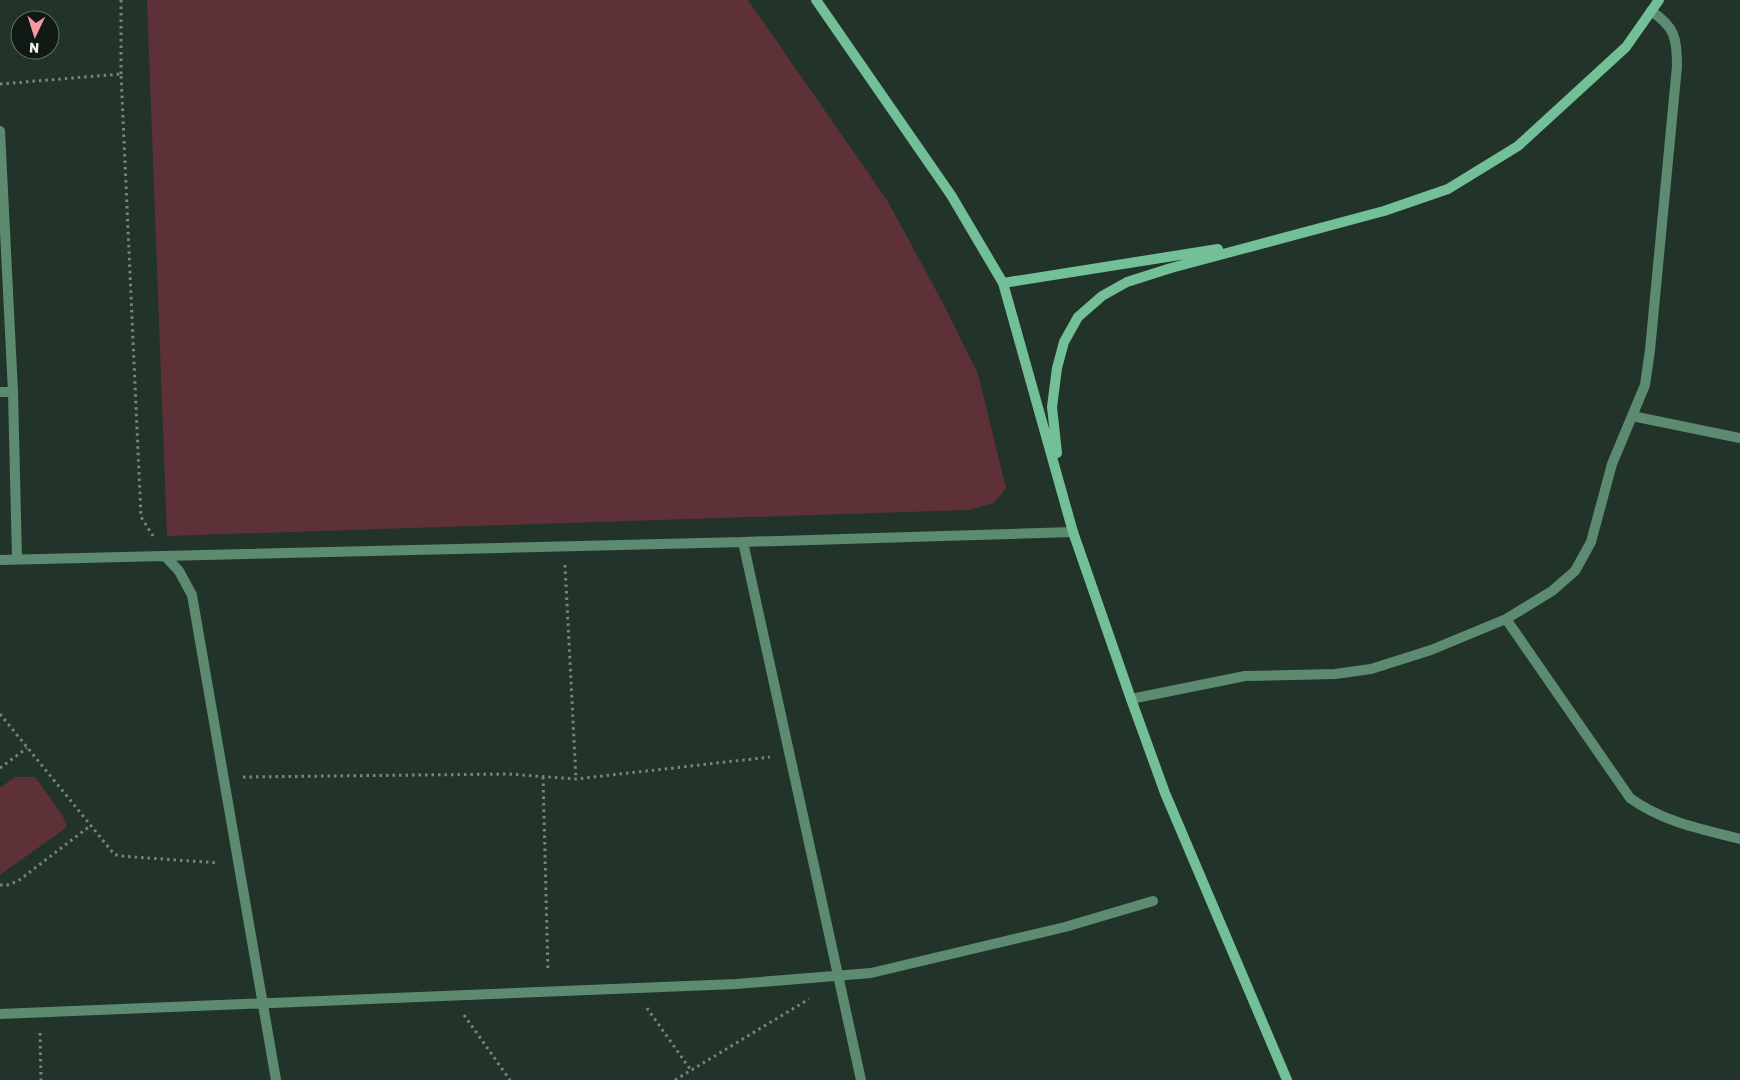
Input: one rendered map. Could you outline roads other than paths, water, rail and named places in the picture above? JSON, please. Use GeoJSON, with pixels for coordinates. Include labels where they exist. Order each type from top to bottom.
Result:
{"type":"FeatureCollection","features":[{"type":"Feature","properties":{"kind":"street"},"geometry":{"type":"LineString","coordinates":[[816,0],[951,195],[1003,283],[1060,478],[1073,532],[1131,698],[1165,793],[1287,1080]]}},
{"type":"Feature","properties":{"kind":"street"},"geometry":{"type":"LineString","coordinates":[[1060,478],[1052,407],[1057,368],[1064,342],[1078,317],[1102,296],[1127,282],[1171,268],[1384,210],[1448,188],[1518,146],[1626,47],[1659,0]]}},
{"type":"Feature","properties":{"kind":"street"},"geometry":{"type":"LineString","coordinates":[[1131,698],[1245,676],[1335,674],[1372,669],[1431,650],[1506,619],[1552,591],[1567,578],[1584,557],[1591,542],[1612,464],[1644,385],[1650,350],[1677,66],[1674,35],[1664,20],[1651,11]]}},
{"type":"Feature","properties":{"kind":"street"},"geometry":{"type":"LineString","coordinates":[[0,131],[13,392],[16,559]]}},
{"type":"Feature","properties":{"kind":"street"},"geometry":{"type":"LineString","coordinates":[[1003,283],[1271,241]]}},
{"type":"Feature","properties":{"kind":"street"},"geometry":{"type":"LineString","coordinates":[[0,392],[13,392]]}},
{"type":"Feature","properties":{"kind":"street"},"geometry":{"type":"LineString","coordinates":[[1632,416],[1740,438]]}},
{"type":"Feature","properties":{"kind":"street"},"geometry":{"type":"LineString","coordinates":[[0,560],[564,547],[1073,532]]}},
{"type":"Feature","properties":{"kind":"street"},"geometry":{"type":"LineString","coordinates":[[743,542],[860,1080]]}},
{"type":"Feature","properties":{"kind":"street"},"geometry":{"type":"LineString","coordinates":[[165,556],[179,572],[192,595],[276,1080]]}},
{"type":"Feature","properties":{"kind":"street"},"geometry":{"type":"LineString","coordinates":[[1506,619],[1573,713],[1601,758],[1630,798],[1660,817],[1704,831],[1740,839]]}},
{"type":"Feature","properties":{"kind":"street"},"geometry":{"type":"LineString","coordinates":[[0,1014],[838,977],[871,973],[1065,927],[1153,901]]}}]}
